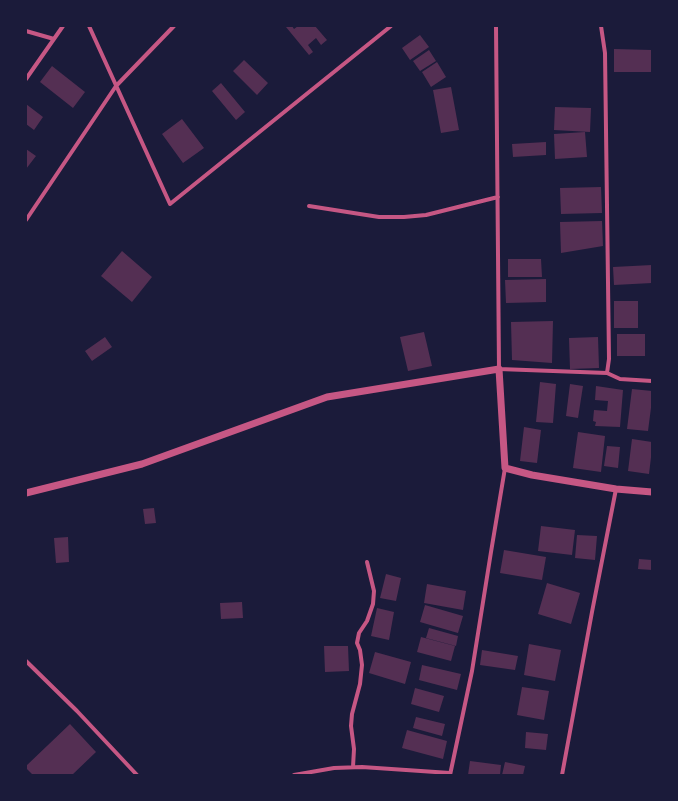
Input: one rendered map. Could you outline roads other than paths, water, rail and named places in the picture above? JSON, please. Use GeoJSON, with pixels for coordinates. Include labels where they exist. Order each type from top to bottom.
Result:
{"type":"FeatureCollection","features":[{"type":"Feature","properties":{"kind":"street"},"geometry":{"type":"LineString","coordinates":[[26,79],[63,26]]}},
{"type":"Feature","properties":{"kind":"street"},"geometry":{"type":"LineString","coordinates":[[89,26],[170,204],[391,26]]}},
{"type":"Feature","properties":{"kind":"street"},"geometry":{"type":"LineString","coordinates":[[26,220],[116,86],[174,26]]}},
{"type":"Feature","properties":{"kind":"street"},"geometry":{"type":"LineString","coordinates":[[294,775],[334,768],[353,767],[450,774],[472,671],[506,468],[500,369],[496,26]]}},
{"type":"Feature","properties":{"kind":"street"},"geometry":{"type":"LineString","coordinates":[[601,26],[605,53],[610,359],[607,373]]}},
{"type":"Feature","properties":{"kind":"street"},"geometry":{"type":"LineString","coordinates":[[26,31],[54,39]]}},
{"type":"Feature","properties":{"kind":"street"},"geometry":{"type":"LineString","coordinates":[[309,206],[379,217],[404,217],[426,215],[498,197]]}},
{"type":"Feature","properties":{"kind":"street"},"geometry":{"type":"LineString","coordinates":[[26,493],[142,464],[327,397],[500,369],[607,373],[620,379],[652,381]]}},
{"type":"Feature","properties":{"kind":"street"},"geometry":{"type":"LineString","coordinates":[[506,468],[616,489],[652,492]]}},
{"type":"Feature","properties":{"kind":"street"},"geometry":{"type":"LineString","coordinates":[[562,775],[616,489]]}},
{"type":"Feature","properties":{"kind":"street"},"geometry":{"type":"LineString","coordinates":[[353,767],[354,749],[351,726],[352,714],[360,684],[362,665],[360,650],[357,643],[359,633],[367,621],[373,604],[374,590],[367,562]]}},
{"type":"Feature","properties":{"kind":"street"},"geometry":{"type":"LineString","coordinates":[[26,661],[77,711],[137,775]]}}]}
